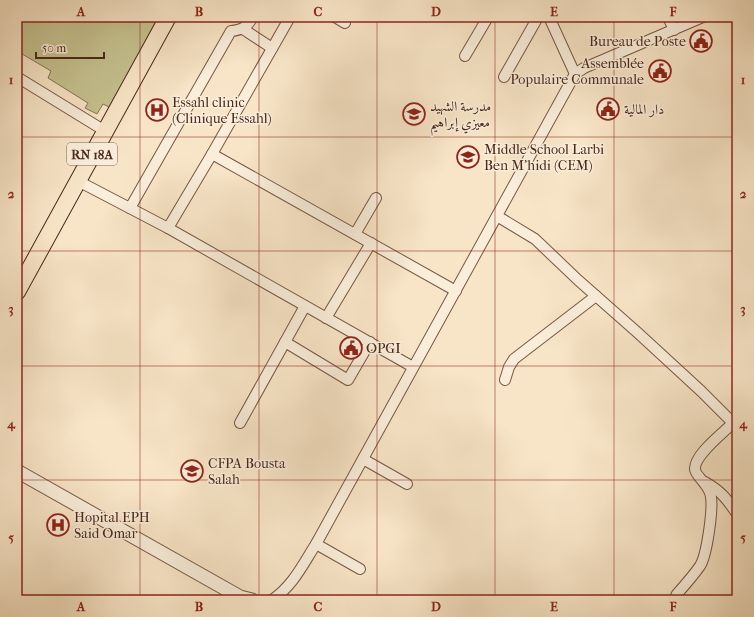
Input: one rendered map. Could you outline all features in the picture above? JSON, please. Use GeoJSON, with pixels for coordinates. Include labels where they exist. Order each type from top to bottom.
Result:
{"type":"FeatureCollection","features":[{"type":"Feature","properties":{"kind":"main road","name":"RN 18A"},"geometry":{"type":"LineString","coordinates":[[17,292],[168,17]]}},
{"type":"Feature","properties":{"kind":"street"},"geometry":{"type":"LineString","coordinates":[[130,208],[231,31],[243,29],[248,25],[252,17]]}},
{"type":"Feature","properties":{"kind":"street"},"geometry":{"type":"LineString","coordinates":[[168,228],[290,17]]}},
{"type":"Feature","properties":{"kind":"street"},"geometry":{"type":"LineString","coordinates":[[335,17],[345,23]]}},
{"type":"Feature","properties":{"kind":"street"},"geometry":{"type":"LineString","coordinates":[[465,56],[488,17]]}},
{"type":"Feature","properties":{"kind":"street"},"geometry":{"type":"LineString","coordinates":[[504,77],[538,17]]}},
{"type":"Feature","properties":{"kind":"street"},"geometry":{"type":"LineString","coordinates":[[549,17],[575,74]]}},
{"type":"Feature","properties":{"kind":"street"},"geometry":{"type":"LineString","coordinates":[[668,17],[674,30]]}},
{"type":"Feature","properties":{"kind":"street"},"geometry":{"type":"LineString","coordinates":[[272,600],[282,593],[293,581],[316,544],[575,74],[584,68],[703,17]]}},
{"type":"Feature","properties":{"kind":"street"},"geometry":{"type":"LineString","coordinates":[[243,29],[272,48]]}},
{"type":"Feature","properties":{"kind":"street"},"geometry":{"type":"LineString","coordinates":[[17,77],[105,131]]}},
{"type":"Feature","properties":{"kind":"street"},"geometry":{"type":"LineString","coordinates":[[212,154],[456,291]]}},
{"type":"Feature","properties":{"kind":"street"},"geometry":{"type":"LineString","coordinates":[[78,181],[168,228],[413,367]]}},
{"type":"Feature","properties":{"kind":"street"},"geometry":{"type":"LineString","coordinates":[[355,234],[376,198]]}},
{"type":"Feature","properties":{"kind":"street"},"geometry":{"type":"LineString","coordinates":[[497,216],[535,239],[735,421],[699,456],[694,470],[697,476],[718,489],[728,499],[737,514]]}},
{"type":"Feature","properties":{"kind":"street"},"geometry":{"type":"LineString","coordinates":[[326,318],[371,244]]}},
{"type":"Feature","properties":{"kind":"street"},"geometry":{"type":"LineString","coordinates":[[505,380],[509,367],[514,359],[596,296]]}},
{"type":"Feature","properties":{"kind":"street"},"geometry":{"type":"LineString","coordinates":[[240,423],[304,306]]}},
{"type":"Feature","properties":{"kind":"street"},"geometry":{"type":"LineString","coordinates":[[285,342],[348,380],[370,342]]}},
{"type":"Feature","properties":{"kind":"street"},"geometry":{"type":"LineString","coordinates":[[363,459],[407,484]]}},
{"type":"Feature","properties":{"kind":"street"},"geometry":{"type":"LineString","coordinates":[[17,471],[240,597],[252,600]]}},
{"type":"Feature","properties":{"kind":"street"},"geometry":{"type":"LineString","coordinates":[[674,600],[677,594],[701,564],[707,543],[711,497],[708,488],[703,481]]}},
{"type":"Feature","properties":{"kind":"street"},"geometry":{"type":"LineString","coordinates":[[316,544],[360,569]]}},
{"type":"Feature","properties":{"kind":"shaded area"},"geometry":{"type":"Polygon","coordinates":[[[17,17],[163,17],[111,108],[103,104],[97,114],[85,108],[88,103],[48,78],[51,71],[17,51],[17,17]]]}},
{"type":"Feature","properties":{"kind":"place","name":"Bureau de Poste"},"geometry":{"type":"Point","coordinates":[701,41]}},
{"type":"Feature","properties":{"kind":"place","name":"Assemblée Populaire Communale"},"geometry":{"type":"Point","coordinates":[660,71]}},
{"type":"Feature","properties":{"kind":"place","name":"دار المالية"},"geometry":{"type":"Point","coordinates":[608,109]}},
{"type":"Feature","properties":{"kind":"place","name":"Essahl clinic (Clinique Essahl)"},"geometry":{"type":"Point","coordinates":[157,110]}},
{"type":"Feature","properties":{"kind":"place","name":"مدرسة الشهيد معيزي إبراهيم"},"geometry":{"type":"Point","coordinates":[414,114]}},
{"type":"Feature","properties":{"kind":"place","name":"Middle School Larbi Ben M'hidi (CEM)"},"geometry":{"type":"Point","coordinates":[468,157]}},
{"type":"Feature","properties":{"kind":"place","name":"OPGI"},"geometry":{"type":"Point","coordinates":[351,348]}},
{"type":"Feature","properties":{"kind":"place","name":"CFPA Bousta Salah"},"geometry":{"type":"Point","coordinates":[192,471]}},
{"type":"Feature","properties":{"kind":"place","name":"Hopital EPH Said Omar"},"geometry":{"type":"Point","coordinates":[58,525]}}]}
